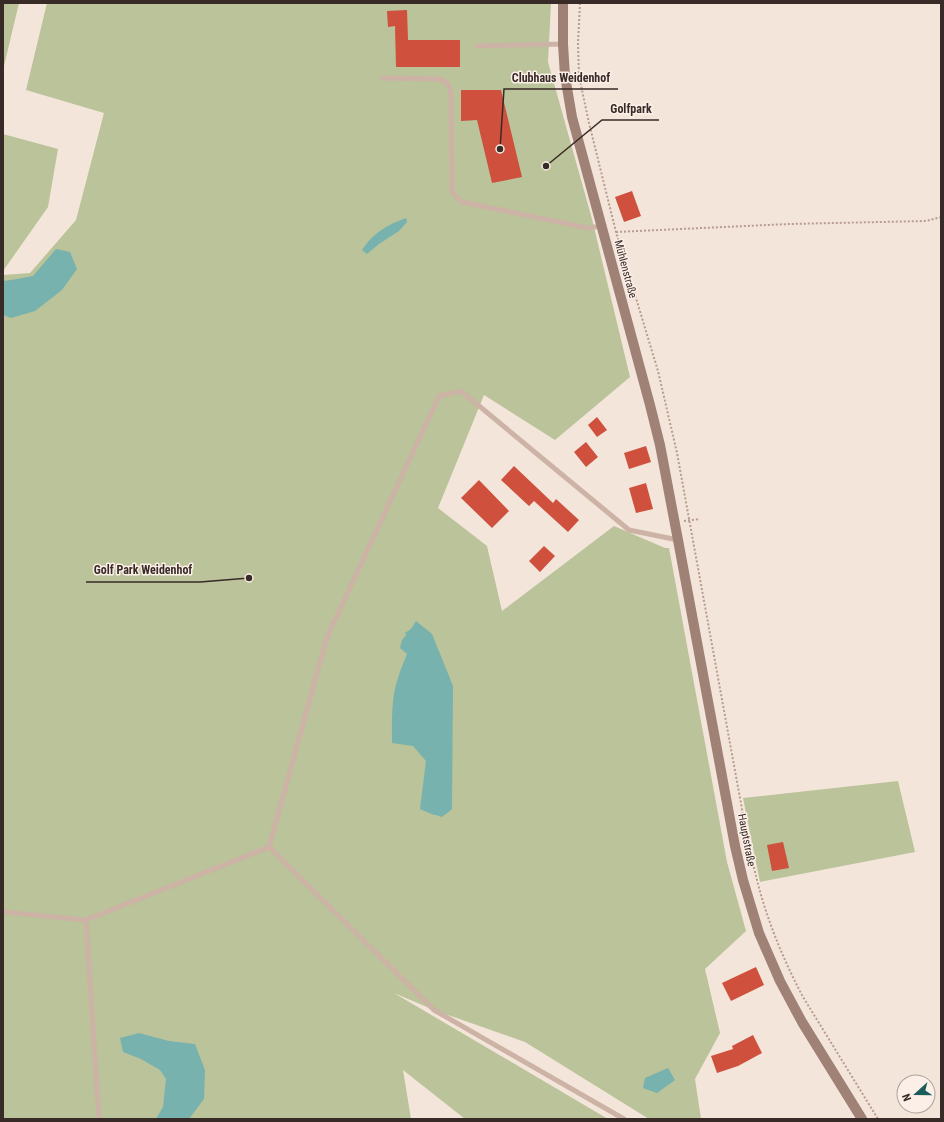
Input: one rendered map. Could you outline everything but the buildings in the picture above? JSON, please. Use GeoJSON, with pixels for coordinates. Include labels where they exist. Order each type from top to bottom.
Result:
{"type":"FeatureCollection","features":[{"type":"Feature","properties":{"kind":"main road","name":"Mühlenstraße"},"geometry":{"type":"LineString","coordinates":[[564,3],[563,44],[565,76],[572,117],[650,405],[660,445],[678,540]]}},
{"type":"Feature","properties":{"kind":"main road","name":"Hauptstraße"},"geometry":{"type":"LineString","coordinates":[[678,540],[735,846],[743,880],[759,933],[780,981],[802,1022],[862,1119]]}},
{"type":"Feature","properties":{"kind":"lane"},"geometry":{"type":"LineString","coordinates":[[477,46],[563,44]]}},
{"type":"Feature","properties":{"kind":"lane"},"geometry":{"type":"LineString","coordinates":[[383,78],[445,80],[451,96],[452,192],[455,197],[462,202],[588,228],[602,229]]}},
{"type":"Feature","properties":{"kind":"lane"},"geometry":{"type":"LineString","coordinates":[[268,847],[327,637],[439,396],[461,391],[629,530],[678,540]]}},
{"type":"Feature","properties":{"kind":"lane"},"geometry":{"type":"LineString","coordinates":[[3,912],[86,920],[268,847]]}},
{"type":"Feature","properties":{"kind":"lane"},"geometry":{"type":"LineString","coordinates":[[268,847],[434,1010],[624,1119]]}},
{"type":"Feature","properties":{"kind":"lane"},"geometry":{"type":"LineString","coordinates":[[86,920],[99,1119]]}},
{"type":"Feature","properties":{"kind":"path"},"geometry":{"type":"LineString","coordinates":[[580,3],[578,43],[579,76],[616,232],[658,371],[678,452],[756,877],[771,925],[789,969],[803,997],[878,1119]]}},
{"type":"Feature","properties":{"kind":"path"},"geometry":{"type":"LineString","coordinates":[[602,229],[616,232],[789,224],[926,220],[941,217]]}},
{"type":"Feature","properties":{"kind":"path"},"geometry":{"type":"LineString","coordinates":[[675,523],[700,519]]}},
{"type":"Feature","properties":{"kind":"green space"},"geometry":{"type":"Polygon","coordinates":[[[3,3],[19,3],[3,70],[3,3]]]}},
{"type":"Feature","properties":{"kind":"green space"},"geometry":{"type":"Polygon","coordinates":[[[47,3],[551,3],[548,62],[592,219],[630,377],[555,440],[484,395],[438,508],[487,546],[502,611],[614,526],[665,548],[669,548],[727,862],[746,931],[705,969],[720,1033],[695,1079],[701,1119],[649,1119],[525,1042],[434,1010],[394,993],[608,1119],[465,1119],[403,1070],[411,1119],[3,1119],[3,275],[30,273],[76,220],[104,113],[26,90],[47,3]]]}},
{"type":"Feature","properties":{"kind":"green space"},"geometry":{"type":"Polygon","coordinates":[[[3,134],[58,149],[48,207],[3,271],[3,134]]]}},
{"type":"Feature","properties":{"kind":"green space"},"geometry":{"type":"Polygon","coordinates":[[[898,781],[915,852],[760,882],[743,798],[898,781]]]}},
{"type":"Feature","properties":{"kind":"water"},"geometry":{"type":"Polygon","coordinates":[[[406,218],[407,222],[399,231],[367,254],[362,250],[366,244],[381,230],[406,218]]]}},
{"type":"Feature","properties":{"kind":"water"},"geometry":{"type":"Polygon","coordinates":[[[56,249],[70,252],[77,269],[62,290],[35,311],[11,318],[3,315],[3,281],[33,276],[56,249]]]}},
{"type":"Feature","properties":{"kind":"water"},"geometry":{"type":"Polygon","coordinates":[[[416,621],[432,634],[453,686],[452,809],[442,817],[420,809],[426,761],[413,746],[392,743],[392,710],[394,694],[407,654],[400,648],[402,640],[406,635],[405,633],[411,629],[416,621]]]}},
{"type":"Feature","properties":{"kind":"water"},"geometry":{"type":"Polygon","coordinates":[[[139,1033],[169,1041],[195,1044],[205,1070],[204,1099],[189,1119],[156,1119],[163,1107],[166,1079],[160,1070],[141,1059],[123,1052],[120,1038],[139,1033]]]}},
{"type":"Feature","properties":{"kind":"water"},"geometry":{"type":"Polygon","coordinates":[[[668,1068],[675,1080],[657,1093],[643,1088],[645,1078],[668,1068]]]}},
{"type":"Feature","properties":{"kind":"place","name":"Clubhaus Weidenhof"},"geometry":{"type":"Point","coordinates":[500,149]}},
{"type":"Feature","properties":{"kind":"place","name":"Golfpark"},"geometry":{"type":"Point","coordinates":[546,166]}},
{"type":"Feature","properties":{"kind":"place","name":"Golf Park Weidenhof"},"geometry":{"type":"Point","coordinates":[249,578]}}]}
